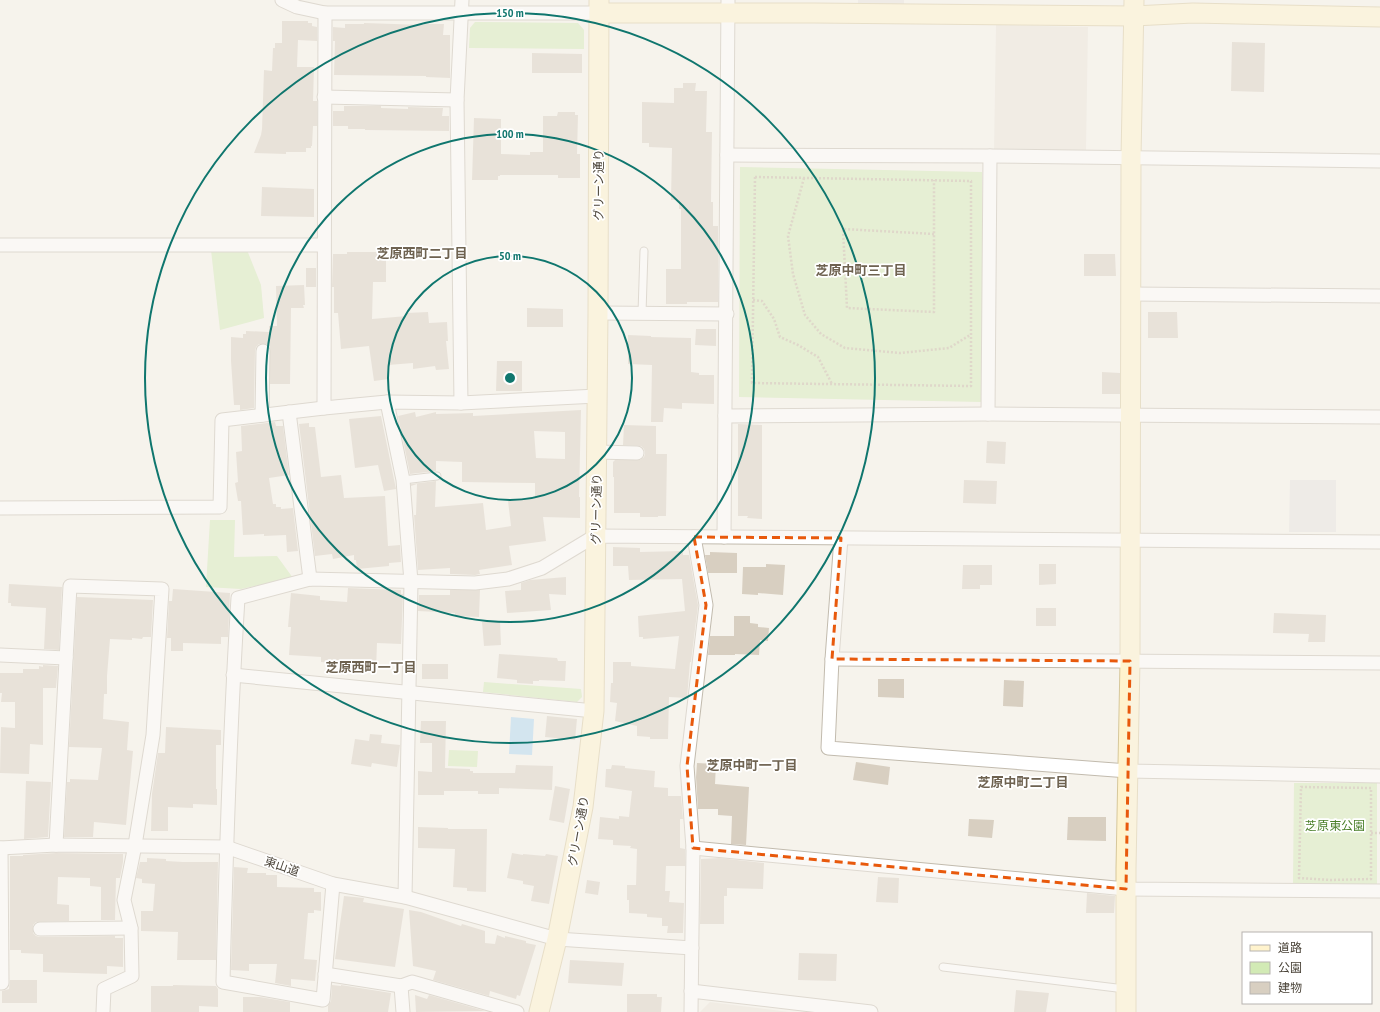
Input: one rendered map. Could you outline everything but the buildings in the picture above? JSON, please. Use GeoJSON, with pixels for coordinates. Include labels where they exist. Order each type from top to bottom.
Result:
{"type":"FeatureCollection","features":[{"type":"Feature","properties":{"kind":"street"},"geometry":{"type":"LineString","coordinates":[[282,0],[325,13],[462,6],[1134,8],[1193,13],[1380,17]]}},
{"type":"Feature","properties":{"kind":"street"},"geometry":{"type":"LineString","coordinates":[[461,403],[457,100],[462,6]]}},
{"type":"Feature","properties":{"kind":"street","name":"グリーン通り"},"geometry":{"type":"LineString","coordinates":[[539,1012],[557,938],[583,807],[594,711],[599,7]]}},
{"type":"Feature","properties":{"kind":"street"},"geometry":{"type":"LineString","coordinates":[[724,537],[727,314],[728,7]]}},
{"type":"Feature","properties":{"kind":"street"},"geometry":{"type":"LineString","coordinates":[[1126,1012],[1126,889],[1130,661],[1131,158],[1134,8]]}},
{"type":"Feature","properties":{"kind":"street"},"geometry":{"type":"LineString","coordinates":[[324,408],[325,13]]}},
{"type":"Feature","properties":{"kind":"street"},"geometry":{"type":"LineString","coordinates":[[324,97],[457,100]]}},
{"type":"Feature","properties":{"kind":"street"},"geometry":{"type":"LineString","coordinates":[[727,155],[990,156],[1380,161]]}},
{"type":"Feature","properties":{"kind":"street"},"geometry":{"type":"LineString","coordinates":[[988,414],[990,156]]}},
{"type":"Feature","properties":{"kind":"street"},"geometry":{"type":"LineString","coordinates":[[0,245],[319,245]]}},
{"type":"Feature","properties":{"kind":"street"},"geometry":{"type":"LineString","coordinates":[[1131,294],[1380,296]]}},
{"type":"Feature","properties":{"kind":"street"},"geometry":{"type":"LineString","coordinates":[[598,313],[727,314]]}},
{"type":"Feature","properties":{"kind":"street"},"geometry":{"type":"LineString","coordinates":[[262,415],[263,351]]}},
{"type":"Feature","properties":{"kind":"street"},"geometry":{"type":"LineString","coordinates":[[0,508],[220,507],[222,420],[387,402],[461,403],[597,396]]}},
{"type":"Feature","properties":{"kind":"street"},"geometry":{"type":"LineString","coordinates":[[387,402],[403,480],[411,582],[405,897]]}},
{"type":"Feature","properties":{"kind":"street"},"geometry":{"type":"LineString","coordinates":[[289,412],[310,579]]}},
{"type":"Feature","properties":{"kind":"street"},"geometry":{"type":"LineString","coordinates":[[725,416],[988,414],[1380,417]]}},
{"type":"Feature","properties":{"kind":"street"},"geometry":{"type":"LineString","coordinates":[[597,452],[637,453]]}},
{"type":"Feature","properties":{"kind":"street"},"geometry":{"type":"LineString","coordinates":[[333,884],[323,1000],[223,982],[226,846],[233,675],[238,598],[310,579],[474,583],[508,579],[542,568],[595,536],[1380,542]]}},
{"type":"Feature","properties":{"kind":"street"},"geometry":{"type":"LineString","coordinates":[[691,1012],[693,848],[687,766],[706,605],[694,537]]}},
{"type":"Feature","properties":{"kind":"street"},"geometry":{"type":"LineString","coordinates":[[841,538],[832,659],[828,748],[1128,772],[1380,776]]}},
{"type":"Feature","properties":{"kind":"street"},"geometry":{"type":"LineString","coordinates":[[56,845],[70,586],[162,590],[153,735],[135,846],[124,900],[131,928],[132,976],[104,989],[103,1012]]}},
{"type":"Feature","properties":{"kind":"street"},"geometry":{"type":"LineString","coordinates":[[0,654],[66,658]]}},
{"type":"Feature","properties":{"kind":"street"},"geometry":{"type":"LineString","coordinates":[[832,659],[1380,663]]}},
{"type":"Feature","properties":{"kind":"street"},"geometry":{"type":"LineString","coordinates":[[233,675],[594,711]]}},
{"type":"Feature","properties":{"kind":"street","name":"東山道"},"geometry":{"type":"LineString","coordinates":[[0,848],[56,845],[226,846],[333,884],[405,897],[557,938],[692,948]]}},
{"type":"Feature","properties":{"kind":"street"},"geometry":{"type":"LineString","coordinates":[[0,848],[2,983],[0,983]]}},
{"type":"Feature","properties":{"kind":"street"},"geometry":{"type":"LineString","coordinates":[[693,848],[1126,889],[1380,891]]}},
{"type":"Feature","properties":{"kind":"street"},"geometry":{"type":"LineString","coordinates":[[40,930],[131,928]]}},
{"type":"Feature","properties":{"kind":"street"},"geometry":{"type":"LineString","coordinates":[[325,974],[401,986],[412,982],[518,1012]]}},
{"type":"Feature","properties":{"kind":"street"},"geometry":{"type":"LineString","coordinates":[[401,986],[403,1012]]}},
{"type":"Feature","properties":{"kind":"street"},"geometry":{"type":"LineString","coordinates":[[691,991],[871,1012]]}},
{"type":"Feature","properties":{"kind":"lane"},"geometry":{"type":"LineString","coordinates":[[642,313],[644,251]]}},
{"type":"Feature","properties":{"kind":"lane"},"geometry":{"type":"LineString","coordinates":[[403,480],[438,476]]}},
{"type":"Feature","properties":{"kind":"lane"},"geometry":{"type":"LineString","coordinates":[[943,967],[1127,989]]}},
{"type":"Feature","properties":{"kind":"path"},"geometry":{"type":"LineString","coordinates":[[755,177],[804,178],[971,181],[971,386],[752,383],[755,177]]}},
{"type":"Feature","properties":{"kind":"path"},"geometry":{"type":"LineString","coordinates":[[804,178],[788,236],[793,274],[805,315],[821,334],[845,348],[900,353],[950,348],[971,334]]}},
{"type":"Feature","properties":{"kind":"path"},"geometry":{"type":"LineString","coordinates":[[934,180],[934,234],[934,312],[847,308],[843,229],[934,234]]}},
{"type":"Feature","properties":{"kind":"path"},"geometry":{"type":"LineString","coordinates":[[753,300],[762,301],[774,319],[780,337],[798,345],[818,357],[832,384]]}},
{"type":"Feature","properties":{"kind":"path"},"geometry":{"type":"LineString","coordinates":[[1301,787],[1371,788],[1371,833],[1371,879],[1331,880],[1298,878],[1301,787]]}},
{"type":"Feature","properties":{"kind":"path"},"geometry":{"type":"LineString","coordinates":[[1371,833],[1380,833]]}},
{"type":"Feature","properties":{"kind":"highlighted area"},"geometry":{"type":"Polygon","coordinates":[[[694,537],[841,538],[832,659],[1130,661],[1126,889],[693,848],[687,766],[706,605],[694,537]]]}},
{"type":"Feature","properties":{"kind":"shaded area"},"geometry":{"type":"Polygon","coordinates":[[[858,0],[904,0],[904,6],[858,7],[858,0]]]}},
{"type":"Feature","properties":{"kind":"shaded area"},"geometry":{"type":"Polygon","coordinates":[[[996,25],[1088,27],[1086,151],[994,150],[996,25]]]}},
{"type":"Feature","properties":{"kind":"shaded area"},"geometry":{"type":"Polygon","coordinates":[[[1290,480],[1336,480],[1336,532],[1289,532],[1290,480]]]}},
{"type":"Feature","properties":{"kind":"shaded area"},"geometry":{"type":"Polygon","coordinates":[[[710,1002],[789,1012],[700,1012],[710,1002]]]}},
{"type":"Feature","properties":{"kind":"green space"},"geometry":{"type":"Polygon","coordinates":[[[475,22],[578,23],[584,30],[584,49],[469,48],[470,28],[475,22]]]}},
{"type":"Feature","properties":{"kind":"green space"},"geometry":{"type":"Polygon","coordinates":[[[740,167],[982,172],[982,402],[739,397],[740,167]]]}},
{"type":"Feature","properties":{"kind":"green space"},"geometry":{"type":"Polygon","coordinates":[[[211,250],[247,250],[261,285],[264,318],[220,330],[211,250]]]}},
{"type":"Feature","properties":{"kind":"green space"},"geometry":{"type":"Polygon","coordinates":[[[210,520],[235,520],[234,557],[277,556],[293,578],[241,589],[206,587],[210,520]]]}},
{"type":"Feature","properties":{"kind":"green space"},"geometry":{"type":"Polygon","coordinates":[[[484,682],[581,689],[582,697],[577,702],[483,692],[484,682]]]}},
{"type":"Feature","properties":{"kind":"green space"},"geometry":{"type":"Polygon","coordinates":[[[449,750],[478,751],[477,767],[448,766],[449,750]]]}},
{"type":"Feature","properties":{"kind":"green space","name":"芝原東公園"},"geometry":{"type":"Polygon","coordinates":[[[1294,783],[1377,783],[1377,885],[1293,884],[1294,783]]]}},
{"type":"Feature","properties":{"kind":"water"},"geometry":{"type":"Polygon","coordinates":[[[511,717],[534,719],[532,755],[509,754],[511,717]]]}},
{"type":"Feature","properties":{"kind":"district","name":"芝原西町二丁目"},"geometry":{"type":"Point","coordinates":[422,253]}},
{"type":"Feature","properties":{"kind":"district","name":"芝原中町三丁目"},"geometry":{"type":"Point","coordinates":[861,270]}},
{"type":"Feature","properties":{"kind":"district","name":"芝原西町一丁目"},"geometry":{"type":"Point","coordinates":[371,667]}},
{"type":"Feature","properties":{"kind":"district","name":"芝原中町一丁目"},"geometry":{"type":"Point","coordinates":[752,765]}},
{"type":"Feature","properties":{"kind":"district","name":"芝原中町二丁目"},"geometry":{"type":"Point","coordinates":[1023,782]}}]}
